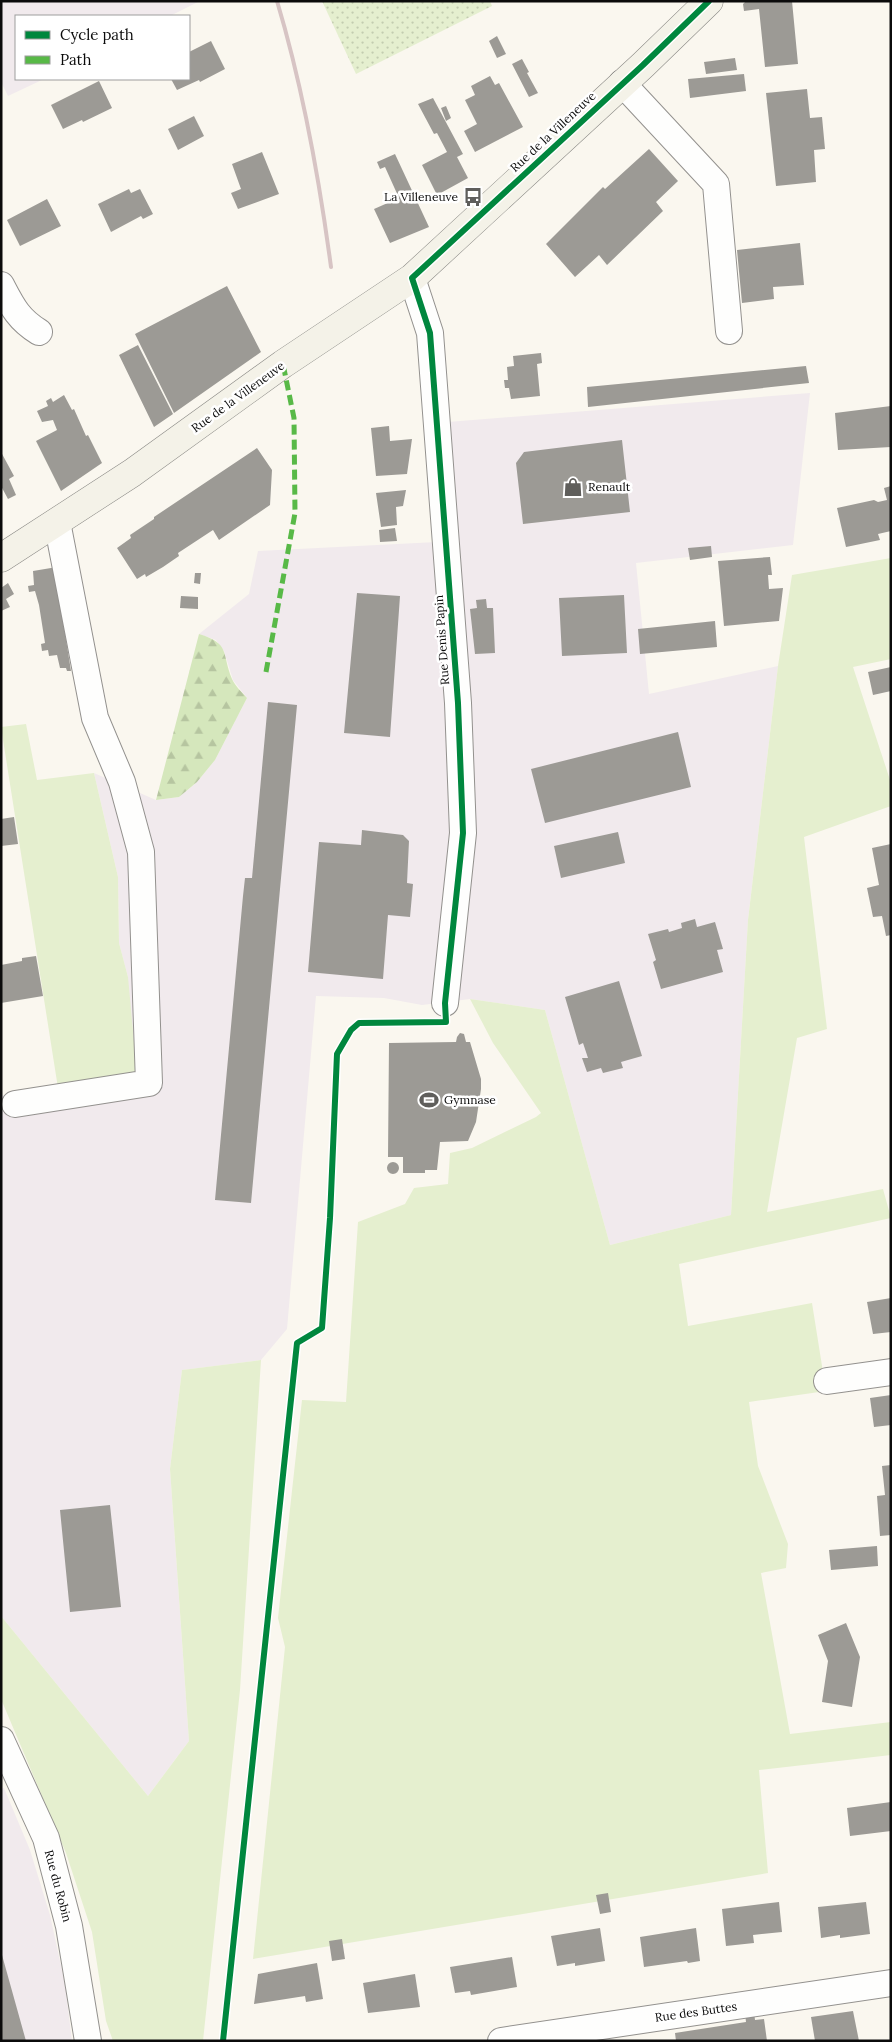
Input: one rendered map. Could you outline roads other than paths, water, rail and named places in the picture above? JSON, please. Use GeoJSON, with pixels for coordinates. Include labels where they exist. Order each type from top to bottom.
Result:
{"type":"FeatureCollection","features":[{"type":"Feature","properties":{"kind":"main road","name":"Rue de la Villeneuve"},"geometry":{"type":"LineString","coordinates":[[1,558],[132,473],[283,364],[412,278],[709,1]]}},
{"type":"Feature","properties":{"kind":"street"},"geometry":{"type":"LineString","coordinates":[[622,83],[716,184],[729,331]]}},
{"type":"Feature","properties":{"kind":"street","name":"Rue Denis Papin"},"geometry":{"type":"LineString","coordinates":[[412,278],[430,333],[458,704],[463,833],[445,1003]]}},
{"type":"Feature","properties":{"kind":"street"},"geometry":{"type":"LineString","coordinates":[[1,285],[14,310],[28,325],[39,332]]}},
{"type":"Feature","properties":{"kind":"street"},"geometry":{"type":"LineString","coordinates":[[15,1104],[148,1083],[141,852],[122,782],[95,718],[57,522]]}},
{"type":"Feature","properties":{"kind":"street"},"geometry":{"type":"LineString","coordinates":[[827,1381],[891,1372]]}},
{"type":"Feature","properties":{"kind":"street","name":"Rue du Robin"},"geometry":{"type":"LineString","coordinates":[[1,1740],[46,1838],[69,1926],[88,2041]]}},
{"type":"Feature","properties":{"kind":"street","name":"Rue des Buttes"},"geometry":{"type":"LineString","coordinates":[[501,2041],[891,1983]]}},
{"type":"Feature","properties":{"kind":"railway"},"geometry":{"type":"LineString","coordinates":[[277,1],[295,67],[309,133],[331,267]]}},
{"type":"Feature","properties":{"kind":"place","name":"La Villeneuve"},"geometry":{"type":"Point","coordinates":[473,197]}},
{"type":"Feature","properties":{"kind":"place","name":"Renault"},"geometry":{"type":"Point","coordinates":[573,487]}},
{"type":"Feature","properties":{"kind":"place","name":"Gymnase"},"geometry":{"type":"Point","coordinates":[429,1100]}}]}
